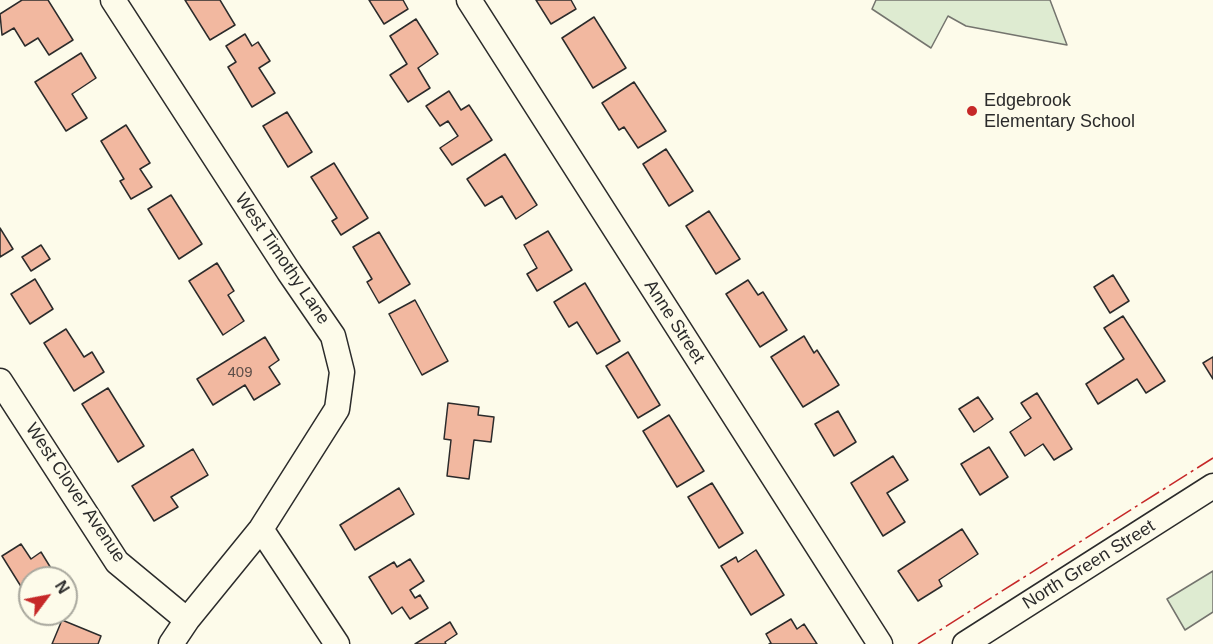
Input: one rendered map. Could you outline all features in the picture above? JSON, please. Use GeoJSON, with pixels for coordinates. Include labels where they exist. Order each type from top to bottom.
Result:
{"type":"FeatureCollection","features":[{"type":"Feature","properties":{"kind":"street","name":"West Timothy Lane"},"geometry":{"type":"LineString","coordinates":[[113,0],[288,272],[333,336],[342,372],[337,409],[261,529],[187,620],[171,644]]}},
{"type":"Feature","properties":{"kind":"street","name":"Anne Street"},"geometry":{"type":"LineString","coordinates":[[469,0],[880,644]]}},
{"type":"Feature","properties":{"kind":"street","name":"West Clover Avenue"},"geometry":{"type":"LineString","coordinates":[[0,381],[117,562],[187,620]]}},
{"type":"Feature","properties":{"kind":"street","name":"North Green Street"},"geometry":{"type":"LineString","coordinates":[[965,644],[1213,486]]}},
{"type":"Feature","properties":{"kind":"street"},"geometry":{"type":"LineString","coordinates":[[261,529],[337,644]]}},
{"type":"Feature","properties":{"kind":"green space"},"geometry":{"type":"Polygon","coordinates":[[[876,0],[1050,0],[1067,45],[966,26],[948,16],[931,48],[872,9],[876,0]]]}},
{"type":"Feature","properties":{"kind":"green space"},"geometry":{"type":"Polygon","coordinates":[[[1213,571],[1213,612],[1185,630],[1167,599],[1213,571]]]}},
{"type":"Feature","properties":{"kind":"building"},"geometry":{"type":"Polygon","coordinates":[[[22,0],[48,0],[73,40],[49,55],[38,38],[25,46],[14,28],[2,35],[0,14],[22,0]]]}},
{"type":"Feature","properties":{"kind":"building"},"geometry":{"type":"Polygon","coordinates":[[[185,0],[220,0],[235,25],[210,40],[185,0]]]}},
{"type":"Feature","properties":{"kind":"building"},"geometry":{"type":"Polygon","coordinates":[[[369,0],[403,0],[408,9],[384,24],[369,0]]]}},
{"type":"Feature","properties":{"kind":"building"},"geometry":{"type":"Polygon","coordinates":[[[536,0],[571,0],[576,9],[551,24],[536,0]]]}},
{"type":"Feature","properties":{"kind":"building"},"geometry":{"type":"Polygon","coordinates":[[[594,17],[626,68],[593,88],[562,38],[594,17]]]}},
{"type":"Feature","properties":{"kind":"building"},"geometry":{"type":"Polygon","coordinates":[[[416,19],[438,54],[418,68],[430,88],[408,102],[390,75],[407,64],[390,36],[416,19]]]}},
{"type":"Feature","properties":{"kind":"building"},"geometry":{"type":"Polygon","coordinates":[[[245,34],[252,46],[258,42],[270,61],[259,68],[275,93],[252,107],[228,67],[236,62],[226,46],[245,34]]]}},
{"type":"Feature","properties":{"kind":"building"},"geometry":{"type":"Polygon","coordinates":[[[81,53],[96,78],[72,94],[87,118],[66,131],[35,82],[81,53]]]}},
{"type":"Feature","properties":{"kind":"building"},"geometry":{"type":"Polygon","coordinates":[[[634,82],[666,131],[638,148],[624,127],[619,130],[602,103],[634,82]]]}},
{"type":"Feature","properties":{"kind":"building"},"geometry":{"type":"Polygon","coordinates":[[[449,91],[461,110],[469,105],[492,140],[452,165],[440,148],[458,136],[448,121],[440,126],[426,106],[449,91]]]}},
{"type":"Feature","properties":{"kind":"building"},"geometry":{"type":"Polygon","coordinates":[[[287,112],[312,152],[288,167],[263,126],[287,112]]]}},
{"type":"Feature","properties":{"kind":"building"},"geometry":{"type":"Polygon","coordinates":[[[126,125],[150,163],[140,169],[152,187],[131,199],[120,181],[124,179],[101,141],[126,125]]]}},
{"type":"Feature","properties":{"kind":"building"},"geometry":{"type":"Polygon","coordinates":[[[666,149],[693,191],[669,206],[643,164],[666,149]]]}},
{"type":"Feature","properties":{"kind":"building"},"geometry":{"type":"Polygon","coordinates":[[[505,154],[537,205],[516,219],[502,196],[485,206],[467,179],[505,154]]]}},
{"type":"Feature","properties":{"kind":"building"},"geometry":{"type":"Polygon","coordinates":[[[334,163],[368,218],[341,235],[332,221],[337,218],[311,177],[334,163]]]}},
{"type":"Feature","properties":{"kind":"building"},"geometry":{"type":"Polygon","coordinates":[[[171,195],[202,244],[179,259],[148,209],[171,195]]]}},
{"type":"Feature","properties":{"kind":"building"},"geometry":{"type":"Polygon","coordinates":[[[709,211],[740,259],[716,274],[686,226],[709,211]]]}},
{"type":"Feature","properties":{"kind":"building"},"geometry":{"type":"Polygon","coordinates":[[[0,228],[13,249],[0,257],[0,228]]]}},
{"type":"Feature","properties":{"kind":"building"},"geometry":{"type":"Polygon","coordinates":[[[548,231],[572,270],[537,291],[527,274],[537,268],[524,245],[548,231]]]}},
{"type":"Feature","properties":{"kind":"building"},"geometry":{"type":"Polygon","coordinates":[[[379,232],[410,284],[379,303],[367,282],[372,279],[353,247],[379,232]]]}},
{"type":"Feature","properties":{"kind":"building"},"geometry":{"type":"Polygon","coordinates":[[[41,245],[50,259],[31,271],[22,257],[41,245]]]}},
{"type":"Feature","properties":{"kind":"building"},"geometry":{"type":"Polygon","coordinates":[[[217,263],[234,291],[228,295],[244,321],[223,335],[189,281],[217,263]]]}},
{"type":"Feature","properties":{"kind":"building"},"geometry":{"type":"Polygon","coordinates":[[[1113,275],[1129,301],[1110,313],[1094,287],[1113,275]]]}},
{"type":"Feature","properties":{"kind":"building"},"geometry":{"type":"Polygon","coordinates":[[[35,279],[53,309],[30,324],[11,294],[35,279]]]}},
{"type":"Feature","properties":{"kind":"building"},"geometry":{"type":"Polygon","coordinates":[[[748,280],[758,295],[763,292],[787,330],[760,347],[726,294],[748,280]]]}},
{"type":"Feature","properties":{"kind":"building"},"geometry":{"type":"Polygon","coordinates":[[[585,283],[620,341],[597,354],[577,322],[569,327],[554,302],[585,283]]]}},
{"type":"Feature","properties":{"kind":"building"},"geometry":{"type":"Polygon","coordinates":[[[415,300],[448,361],[422,375],[389,314],[415,300]]]}},
{"type":"Feature","properties":{"kind":"building"},"geometry":{"type":"Polygon","coordinates":[[[1123,316],[1165,381],[1146,393],[1137,379],[1098,404],[1086,384],[1124,359],[1104,328],[1123,316]]]}},
{"type":"Feature","properties":{"kind":"building"},"geometry":{"type":"Polygon","coordinates":[[[66,329],[84,357],[92,352],[104,372],[74,391],[44,343],[66,329]]]}},
{"type":"Feature","properties":{"kind":"building"},"geometry":{"type":"Polygon","coordinates":[[[804,336],[814,353],[817,350],[839,385],[803,407],[771,357],[804,336]]]}},
{"type":"Feature","properties":{"kind":"building"},"geometry":{"type":"Polygon","coordinates":[[[265,337],[279,360],[269,367],[280,384],[254,400],[245,385],[213,405],[197,379],[265,337]]]}},
{"type":"Feature","properties":{"kind":"building"},"geometry":{"type":"Polygon","coordinates":[[[628,352],[660,405],[638,418],[606,366],[628,352]]]}},
{"type":"Feature","properties":{"kind":"building"},"geometry":{"type":"Polygon","coordinates":[[[1213,357],[1213,379],[1203,363],[1213,357]]]}},
{"type":"Feature","properties":{"kind":"building"},"geometry":{"type":"Polygon","coordinates":[[[108,388],[144,446],[118,462],[82,404],[108,388]]]}},
{"type":"Feature","properties":{"kind":"building"},"geometry":{"type":"Polygon","coordinates":[[[1037,393],[1072,449],[1054,460],[1043,444],[1025,456],[1010,432],[1031,418],[1021,403],[1037,393]]]}},
{"type":"Feature","properties":{"kind":"building"},"geometry":{"type":"Polygon","coordinates":[[[978,397],[993,419],[974,432],[959,409],[978,397]]]}},
{"type":"Feature","properties":{"kind":"building"},"geometry":{"type":"Polygon","coordinates":[[[448,403],[479,407],[478,415],[494,417],[491,442],[474,440],[469,479],[447,476],[451,440],[444,439],[448,403]]]}},
{"type":"Feature","properties":{"kind":"building"},"geometry":{"type":"Polygon","coordinates":[[[838,411],[856,442],[834,456],[815,424],[838,411]]]}},
{"type":"Feature","properties":{"kind":"building"},"geometry":{"type":"Polygon","coordinates":[[[669,415],[704,471],[677,487],[643,431],[669,415]]]}},
{"type":"Feature","properties":{"kind":"building"},"geometry":{"type":"Polygon","coordinates":[[[989,447],[1008,477],[980,495],[961,464],[989,447]]]}},
{"type":"Feature","properties":{"kind":"building"},"geometry":{"type":"Polygon","coordinates":[[[193,449],[208,475],[171,497],[178,507],[154,521],[132,486],[193,449]]]}},
{"type":"Feature","properties":{"kind":"building"},"geometry":{"type":"Polygon","coordinates":[[[893,456],[908,480],[887,493],[905,522],[883,536],[851,483],[893,456]]]}},
{"type":"Feature","properties":{"kind":"building"},"geometry":{"type":"Polygon","coordinates":[[[712,483],[743,533],[719,548],[688,497],[712,483]]]}},
{"type":"Feature","properties":{"kind":"building"},"geometry":{"type":"Polygon","coordinates":[[[399,488],[414,514],[355,550],[340,525],[399,488]]]}},
{"type":"Feature","properties":{"kind":"building"},"geometry":{"type":"Polygon","coordinates":[[[962,529],[978,554],[939,580],[942,586],[918,601],[898,571],[962,529]]]}},
{"type":"Feature","properties":{"kind":"building"},"geometry":{"type":"Polygon","coordinates":[[[21,544],[31,559],[41,552],[50,566],[18,566],[18,582],[2,556],[21,544]]]}},
{"type":"Feature","properties":{"kind":"building"},"geometry":{"type":"Polygon","coordinates":[[[756,550],[784,595],[751,615],[721,566],[736,557],[738,562],[756,550]]]}},
{"type":"Feature","properties":{"kind":"building"},"geometry":{"type":"Polygon","coordinates":[[[410,559],[424,581],[410,590],[415,598],[420,595],[428,608],[410,619],[402,607],[392,614],[369,577],[394,562],[397,567],[410,559]]]}},
{"type":"Feature","properties":{"kind":"building"},"geometry":{"type":"Polygon","coordinates":[[[791,619],[797,629],[804,624],[817,644],[769,644],[771,643],[766,634],[791,619]]]}},
{"type":"Feature","properties":{"kind":"building"},"geometry":{"type":"Polygon","coordinates":[[[450,622],[457,634],[445,642],[446,644],[415,644],[450,622]]]}},
{"type":"Feature","properties":{"kind":"building"},"geometry":{"type":"Polygon","coordinates":[[[60,626],[77,626],[101,636],[98,644],[52,644],[60,626]]]}},
{"type":"Feature","properties":{"kind":"power"},"geometry":{"type":"LineString","coordinates":[[918,644],[1213,458]]}},
{"type":"Feature","properties":{"kind":"place","name":"Edgebrook Elementary School"},"geometry":{"type":"Point","coordinates":[972,111]}}]}
